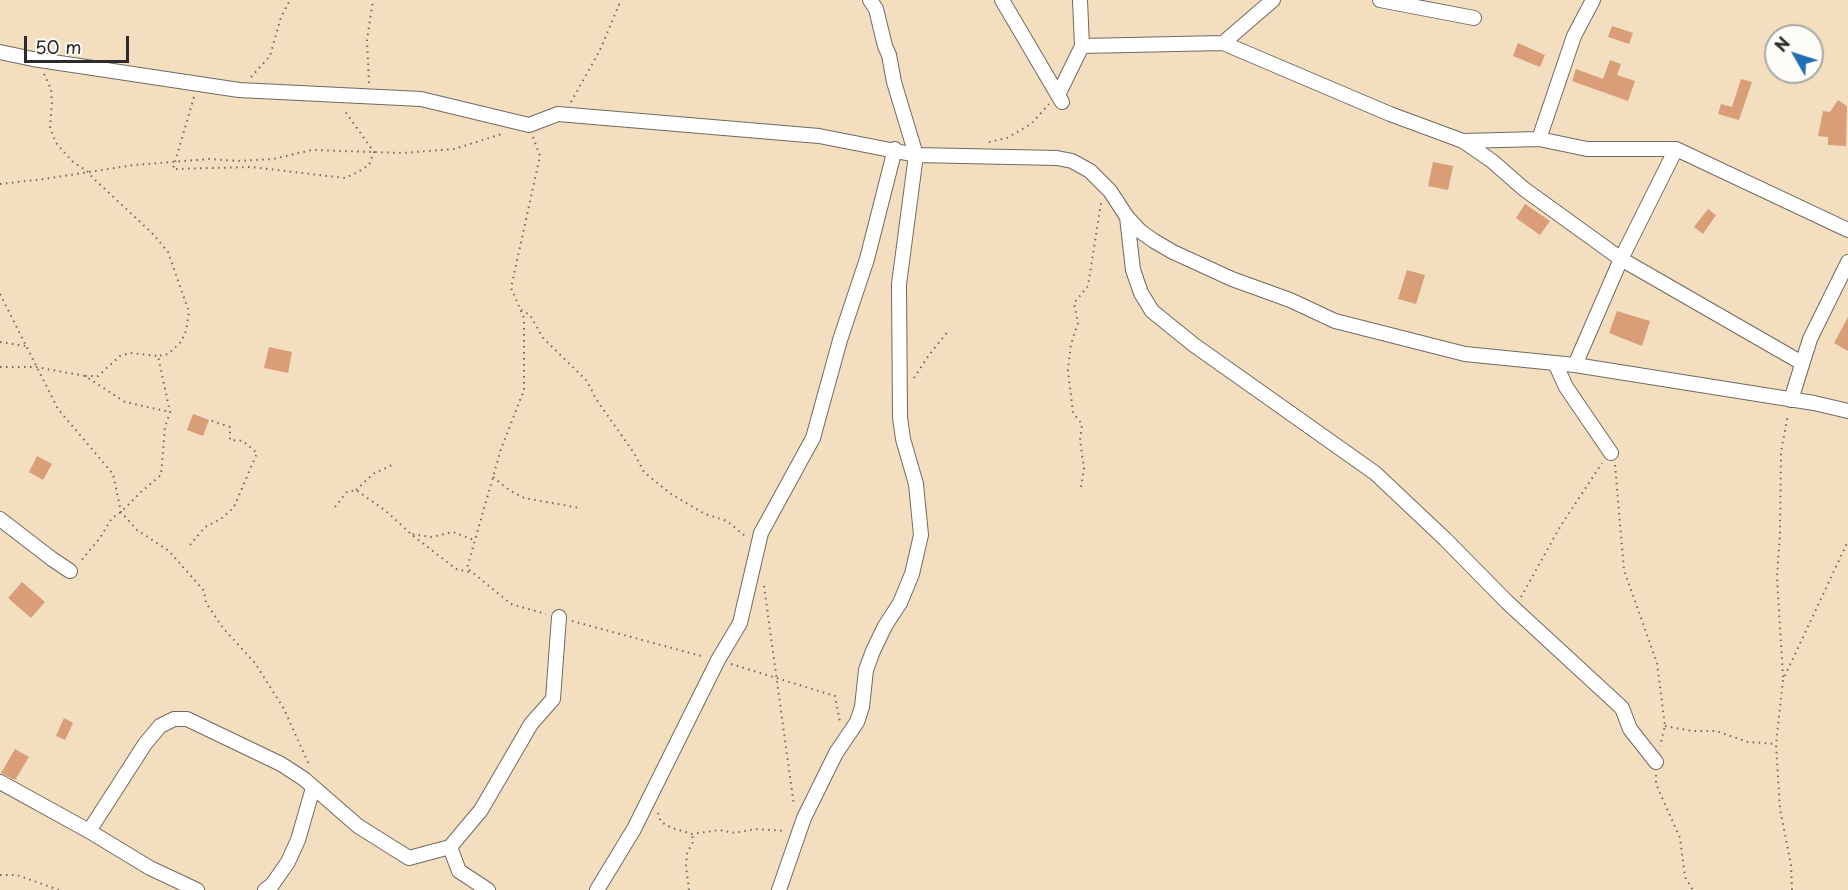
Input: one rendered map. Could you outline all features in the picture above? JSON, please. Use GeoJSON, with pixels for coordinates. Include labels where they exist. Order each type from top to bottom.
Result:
{"type":"FeatureCollection","features":[{"type":"Feature","properties":{"kind":"street"},"geometry":{"type":"LineString","coordinates":[[779,890],[798,835],[836,753],[856,722],[862,707],[866,670],[873,651],[900,603],[912,574],[921,535],[916,484],[903,439],[900,401],[899,284],[915,155],[876,9],[870,0]]}},
{"type":"Feature","properties":{"kind":"street"},"geometry":{"type":"LineString","coordinates":[[1002,0],[1057,100]]}},
{"type":"Feature","properties":{"kind":"street"},"geometry":{"type":"LineString","coordinates":[[1057,100],[1082,46],[1080,0]]}},
{"type":"Feature","properties":{"kind":"street"},"geometry":{"type":"LineString","coordinates":[[1223,43],[1272,0]]}},
{"type":"Feature","properties":{"kind":"street"},"geometry":{"type":"LineString","coordinates":[[1380,0],[1474,18]]}},
{"type":"Feature","properties":{"kind":"street"},"geometry":{"type":"LineString","coordinates":[[1539,139],[1574,36],[1593,0]]}},
{"type":"Feature","properties":{"kind":"street"},"geometry":{"type":"LineString","coordinates":[[1082,46],[1223,43],[1390,114],[1463,141],[1492,161],[1524,189],[1621,259],[1802,363]]}},
{"type":"Feature","properties":{"kind":"street"},"geometry":{"type":"LineString","coordinates":[[0,52],[239,90],[421,99],[529,125],[558,114],[819,136],[895,149],[915,155],[956,154],[1057,158],[1071,161],[1090,171],[1106,186],[1127,217],[1140,231],[1173,252],[1335,321],[1465,354],[1575,365],[1848,411]]}},
{"type":"Feature","properties":{"kind":"street"},"geometry":{"type":"LineString","coordinates":[[1463,141],[1539,139],[1587,149],[1676,149],[1848,230]]}},
{"type":"Feature","properties":{"kind":"street"},"geometry":{"type":"LineString","coordinates":[[597,890],[634,829],[718,660],[740,623],[761,533],[813,438],[840,340],[867,259],[895,149]]}},
{"type":"Feature","properties":{"kind":"street"},"geometry":{"type":"LineString","coordinates":[[1575,365],[1621,259],[1676,149]]}},
{"type":"Feature","properties":{"kind":"street"},"geometry":{"type":"LineString","coordinates":[[1127,217],[1133,270],[1141,293],[1152,311],[1194,345],[1375,473],[1514,609],[1622,708],[1630,729],[1656,762]]}},
{"type":"Feature","properties":{"kind":"street"},"geometry":{"type":"LineString","coordinates":[[1791,400],[1810,339],[1848,262]]}},
{"type":"Feature","properties":{"kind":"street"},"geometry":{"type":"LineString","coordinates":[[1555,363],[1566,387],[1611,453]]}},
{"type":"Feature","properties":{"kind":"street"},"geometry":{"type":"LineString","coordinates":[[0,519],[70,570]]}},
{"type":"Feature","properties":{"kind":"street"},"geometry":{"type":"LineString","coordinates":[[89,831],[145,744],[160,726],[174,719],[187,719],[281,764],[358,826],[409,858],[450,847],[481,810],[531,724],[553,699],[559,617]]}},
{"type":"Feature","properties":{"kind":"street"},"geometry":{"type":"LineString","coordinates":[[0,782],[150,868],[197,890]]}},
{"type":"Feature","properties":{"kind":"street"},"geometry":{"type":"LineString","coordinates":[[265,890],[272,885],[288,862],[298,840],[313,788]]}},
{"type":"Feature","properties":{"kind":"street"},"geometry":{"type":"LineString","coordinates":[[450,847],[459,871],[488,890]]}},
{"type":"Feature","properties":{"kind":"path"},"geometry":{"type":"LineString","coordinates":[[239,90],[270,56],[281,17],[290,0]]}},
{"type":"Feature","properties":{"kind":"path"},"geometry":{"type":"LineString","coordinates":[[369,95],[367,40],[373,0]]}},
{"type":"Feature","properties":{"kind":"path"},"geometry":{"type":"LineString","coordinates":[[558,114],[571,102],[600,50],[621,0]]}},
{"type":"Feature","properties":{"kind":"path"},"geometry":{"type":"LineString","coordinates":[[0,367],[36,367],[85,376],[98,376],[120,356],[130,353],[158,356],[168,354],[186,332],[189,312],[168,252],[152,233],[87,171],[73,162],[56,143],[50,128],[51,89],[40,58],[33,59]]}},
{"type":"Feature","properties":{"kind":"path"},"geometry":{"type":"LineString","coordinates":[[196,88],[190,117],[173,169],[251,168],[345,178],[369,165],[374,152]]}},
{"type":"Feature","properties":{"kind":"path"},"geometry":{"type":"LineString","coordinates":[[982,143],[1007,138],[1031,124],[1057,100]]}},
{"type":"Feature","properties":{"kind":"path"},"geometry":{"type":"LineString","coordinates":[[342,106],[374,152]]}},
{"type":"Feature","properties":{"kind":"path"},"geometry":{"type":"LineString","coordinates":[[529,125],[540,156],[511,288],[524,318],[524,390],[501,449],[467,568],[511,604],[718,660],[835,696],[844,740]]}},
{"type":"Feature","properties":{"kind":"path"},"geometry":{"type":"LineString","coordinates":[[0,184],[134,165],[209,159],[238,161],[273,159],[312,150],[402,153],[454,149],[508,132]]}},
{"type":"Feature","properties":{"kind":"path"},"geometry":{"type":"LineString","coordinates":[[1081,488],[1084,468],[1080,440],[1082,424],[1073,413],[1068,370],[1071,344],[1077,323],[1074,303],[1088,286],[1098,216],[1106,186]]}},
{"type":"Feature","properties":{"kind":"path"},"geometry":{"type":"LineString","coordinates":[[0,294],[58,409],[113,474],[121,512],[137,530],[169,552],[204,591],[206,603],[223,628],[255,663],[284,709],[309,763],[313,788]]}},
{"type":"Feature","properties":{"kind":"path"},"geometry":{"type":"LineString","coordinates":[[521,310],[530,315],[543,338],[587,381],[596,399],[634,453],[644,472],[670,494],[705,514],[727,521],[758,545]]}},
{"type":"Feature","properties":{"kind":"path"},"geometry":{"type":"LineString","coordinates":[[900,401],[929,354],[949,330]]}},
{"type":"Feature","properties":{"kind":"path"},"geometry":{"type":"LineString","coordinates":[[0,342],[26,346]]}},
{"type":"Feature","properties":{"kind":"path"},"geometry":{"type":"LineString","coordinates":[[70,570],[84,558],[112,518],[161,475],[165,427],[170,412],[158,356]]}},
{"type":"Feature","properties":{"kind":"path"},"geometry":{"type":"LineString","coordinates":[[85,376],[125,402],[170,412]]}},
{"type":"Feature","properties":{"kind":"path"},"geometry":{"type":"LineString","coordinates":[[1791,400],[1781,452],[1777,577],[1778,626],[1783,680],[1776,744],[1779,809],[1791,865],[1792,890]]}},
{"type":"Feature","properties":{"kind":"path"},"geometry":{"type":"LineString","coordinates":[[190,545],[205,527],[221,519],[234,507],[257,453],[243,441],[230,440],[230,426],[209,420]]}},
{"type":"Feature","properties":{"kind":"path"},"geometry":{"type":"LineString","coordinates":[[1514,609],[1560,527],[1606,456],[1611,453],[1614,455],[1624,570],[1657,663],[1665,726],[1656,762],[1656,783],[1680,838],[1685,877],[1694,890]]}},
{"type":"Feature","properties":{"kind":"path"},"geometry":{"type":"LineString","coordinates":[[335,507],[347,492],[356,490],[373,474],[392,465]]}},
{"type":"Feature","properties":{"kind":"path"},"geometry":{"type":"LineString","coordinates":[[493,477],[524,498],[580,508]]}},
{"type":"Feature","properties":{"kind":"path"},"geometry":{"type":"LineString","coordinates":[[356,490],[386,511],[456,569],[472,573]]}},
{"type":"Feature","properties":{"kind":"path"},"geometry":{"type":"LineString","coordinates":[[411,534],[432,537],[453,532],[475,540]]}},
{"type":"Feature","properties":{"kind":"path"},"geometry":{"type":"LineString","coordinates":[[1783,680],[1848,540]]}},
{"type":"Feature","properties":{"kind":"path"},"geometry":{"type":"LineString","coordinates":[[763,580],[795,812]]}},
{"type":"Feature","properties":{"kind":"path"},"geometry":{"type":"LineString","coordinates":[[1665,726],[1692,731],[1716,731],[1748,742],[1776,744]]}},
{"type":"Feature","properties":{"kind":"path"},"geometry":{"type":"LineString","coordinates":[[651,797],[661,822],[692,834],[719,830],[735,833],[755,829],[783,830],[798,835]]}},
{"type":"Feature","properties":{"kind":"path"},"geometry":{"type":"LineString","coordinates":[[689,890],[686,866],[687,853],[693,842],[692,834]]}},
{"type":"Feature","properties":{"kind":"path"},"geometry":{"type":"LineString","coordinates":[[0,875],[17,875],[59,890]]}},
{"type":"Feature","properties":{"kind":"building"},"geometry":{"type":"Polygon","coordinates":[[[1612,26],[1633,33],[1629,44],[1608,37],[1612,26]]]}},
{"type":"Feature","properties":{"kind":"building"},"geometry":{"type":"Polygon","coordinates":[[[1518,43],[1545,55],[1540,67],[1513,56],[1518,43]]]}},
{"type":"Feature","properties":{"kind":"building"},"geometry":{"type":"Polygon","coordinates":[[[1610,60],[1621,64],[1617,75],[1635,81],[1628,101],[1572,81],[1576,69],[1603,79],[1610,60]]]}},
{"type":"Feature","properties":{"kind":"building"},"geometry":{"type":"Polygon","coordinates":[[[1741,79],[1752,82],[1739,120],[1718,114],[1721,104],[1732,107],[1741,79]]]}},
{"type":"Feature","properties":{"kind":"building"},"geometry":{"type":"Polygon","coordinates":[[[1838,100],[1847,106],[1846,146],[1828,145],[1828,137],[1818,136],[1823,111],[1830,112],[1838,100]]]}},
{"type":"Feature","properties":{"kind":"building"},"geometry":{"type":"Polygon","coordinates":[[[1433,162],[1453,166],[1448,190],[1428,186],[1433,162]]]}},
{"type":"Feature","properties":{"kind":"building"},"geometry":{"type":"Polygon","coordinates":[[[1525,204],[1550,221],[1540,235],[1516,218],[1525,204]]]}},
{"type":"Feature","properties":{"kind":"building"},"geometry":{"type":"Polygon","coordinates":[[[1708,209],[1716,215],[1703,234],[1694,227],[1708,209]]]}},
{"type":"Feature","properties":{"kind":"building"},"geometry":{"type":"Polygon","coordinates":[[[1407,270],[1425,275],[1416,304],[1398,299],[1407,270]]]}},
{"type":"Feature","properties":{"kind":"building"},"geometry":{"type":"Polygon","coordinates":[[[1617,311],[1650,321],[1642,346],[1609,333],[1617,311]]]}},
{"type":"Feature","properties":{"kind":"building"},"geometry":{"type":"Polygon","coordinates":[[[1848,317],[1848,351],[1834,343],[1848,317]]]}},
{"type":"Feature","properties":{"kind":"building"},"geometry":{"type":"Polygon","coordinates":[[[269,347],[292,352],[288,373],[264,368],[269,347]]]}},
{"type":"Feature","properties":{"kind":"building"},"geometry":{"type":"Polygon","coordinates":[[[193,414],[209,420],[203,436],[187,430],[193,414]]]}},
{"type":"Feature","properties":{"kind":"building"},"geometry":{"type":"Polygon","coordinates":[[[37,456],[52,464],[43,480],[29,472],[37,456]]]}},
{"type":"Feature","properties":{"kind":"building"},"geometry":{"type":"Polygon","coordinates":[[[22,582],[45,602],[31,618],[8,598],[22,582]]]}},
{"type":"Feature","properties":{"kind":"building"},"geometry":{"type":"Polygon","coordinates":[[[64,718],[73,723],[65,740],[56,736],[64,718]]]}},
{"type":"Feature","properties":{"kind":"building"},"geometry":{"type":"Polygon","coordinates":[[[15,749],[29,757],[15,780],[1,773],[15,749]]]}}]}
